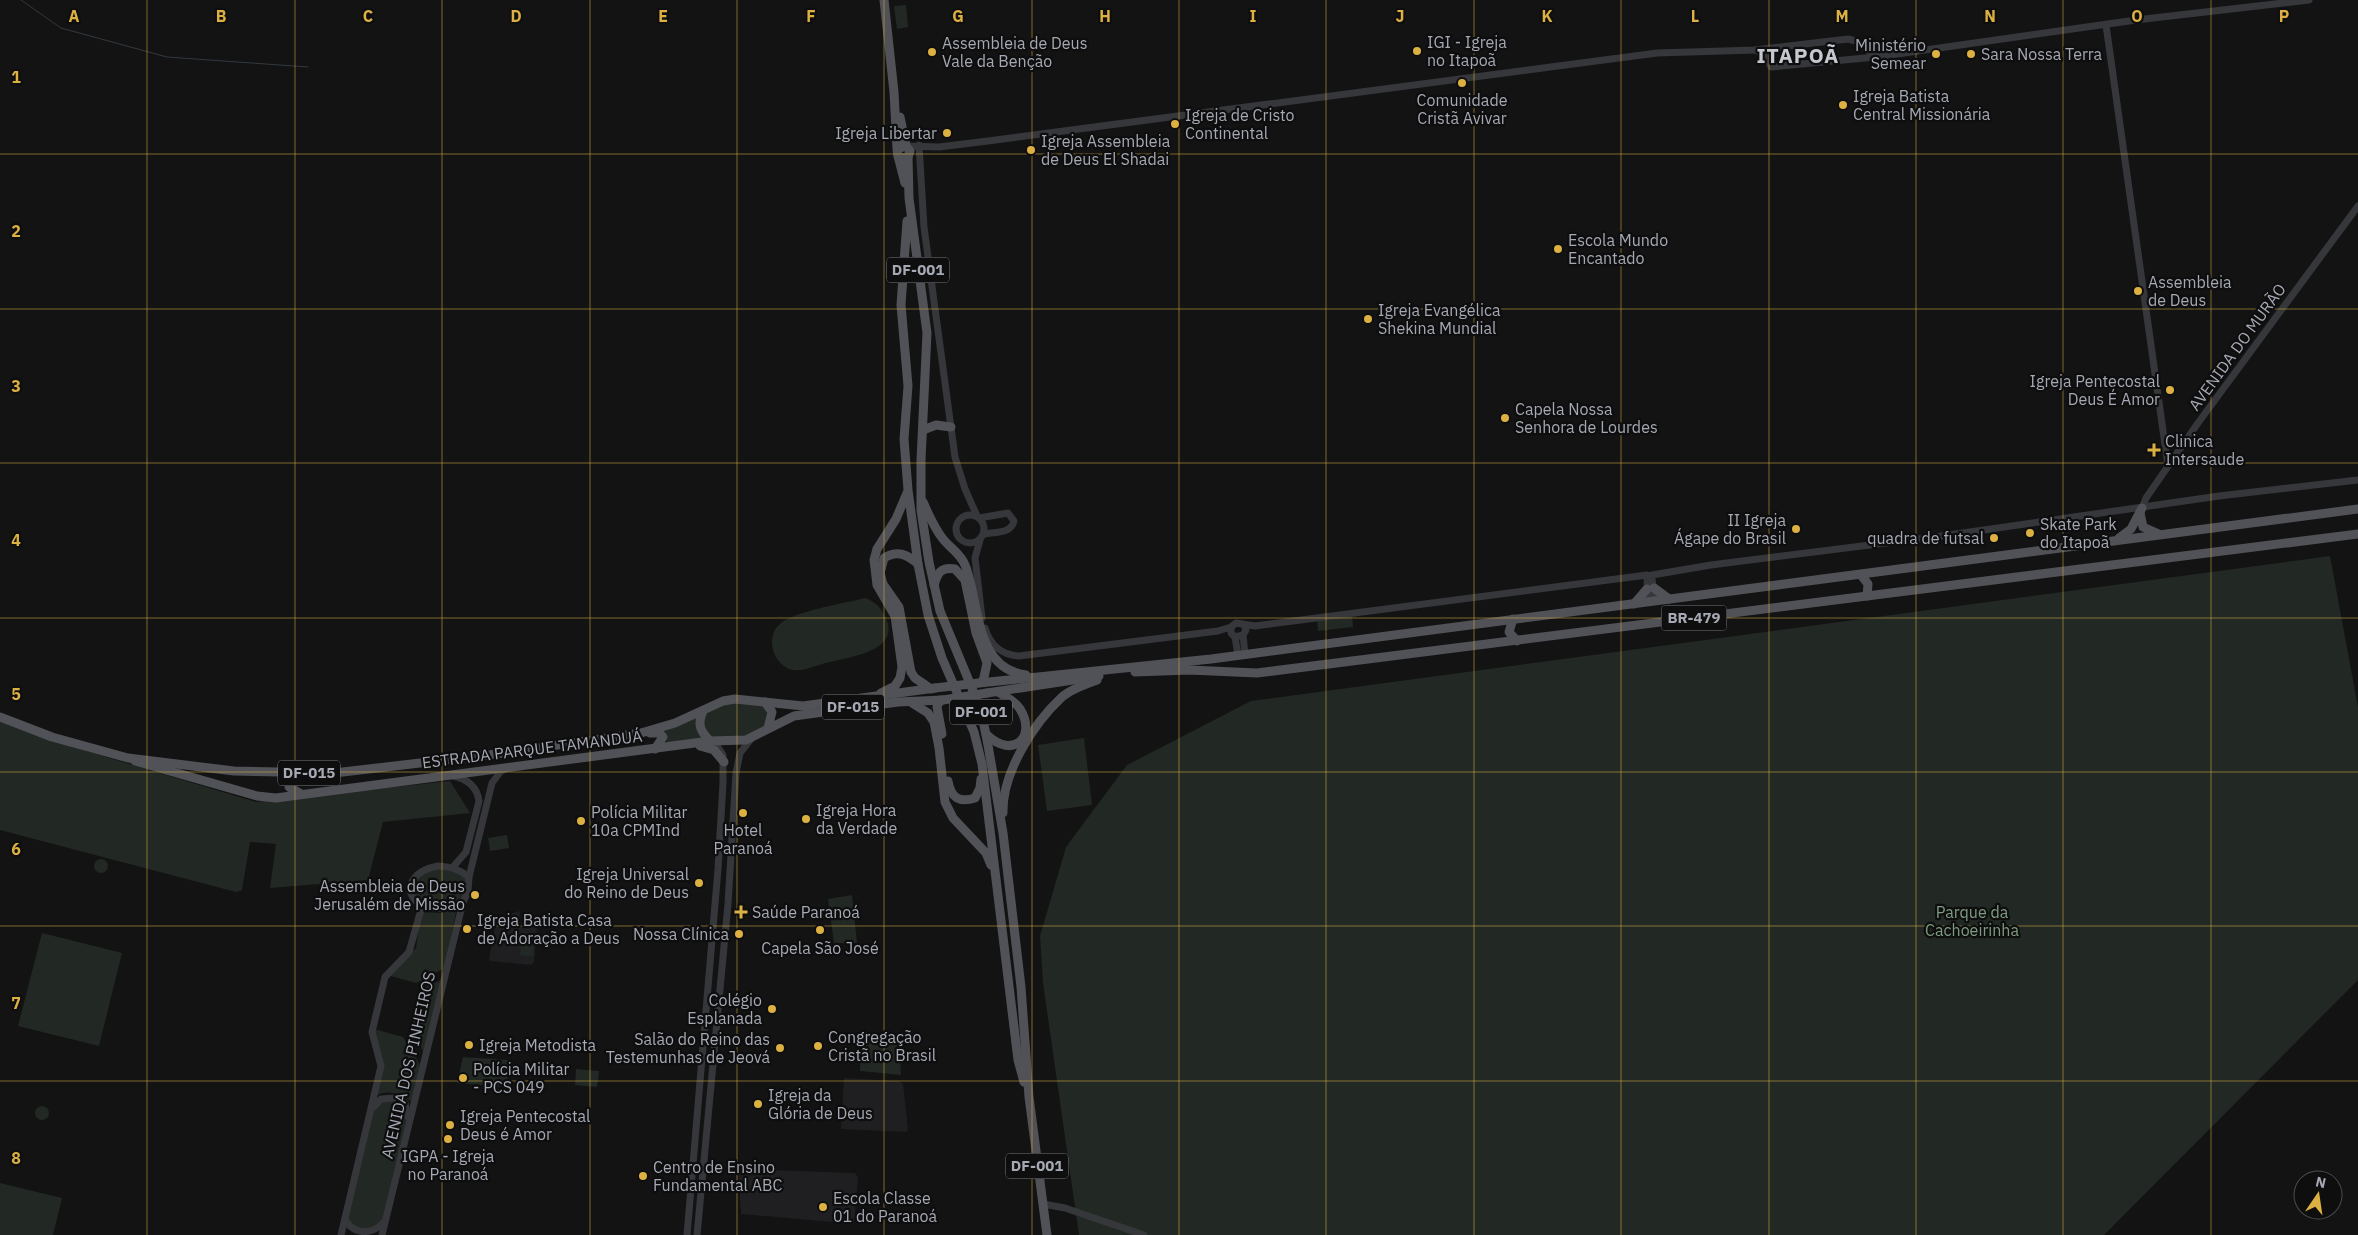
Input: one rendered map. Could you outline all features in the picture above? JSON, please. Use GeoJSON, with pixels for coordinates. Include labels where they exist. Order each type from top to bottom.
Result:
{"type":"FeatureCollection","features":[{"type":"Feature","properties":{"kind":"main road","name":"DF-001"},"geometry":{"type":"LineString","coordinates":[[884,0],[894,92],[898,153],[910,203]]}},
{"type":"Feature","properties":{"kind":"main road","name":"DF-001"},"geometry":{"type":"LineString","coordinates":[[894,92],[906,146],[910,151],[908,157],[910,203],[927,333],[920,494],[929,562],[940,612],[981,710],[986,734],[1003,833],[1021,987],[1029,1097],[1047,1235]]}},
{"type":"Feature","properties":{"kind":"main road"},"geometry":{"type":"LineString","coordinates":[[906,146],[898,153],[908,157]]}},
{"type":"Feature","properties":{"kind":"main road"},"geometry":{"type":"LineString","coordinates":[[910,203],[907,219],[901,305],[908,386],[904,439],[908,490],[918,564]]}},
{"type":"Feature","properties":{"kind":"main road"},"geometry":{"type":"LineString","coordinates":[[923,430],[936,425],[951,427]]}},
{"type":"Feature","properties":{"kind":"main road"},"geometry":{"type":"LineString","coordinates":[[857,700],[886,691],[895,686],[902,674],[895,616],[876,585],[874,560],[877,549],[896,519],[908,490]]}},
{"type":"Feature","properties":{"kind":"main road"},"geometry":{"type":"LineString","coordinates":[[920,494],[934,527],[965,564],[980,624],[990,650],[1005,668],[1018,674],[1044,676]]}},
{"type":"Feature","properties":{"kind":"main road","name":"BR-479"},"geometry":{"type":"LineString","coordinates":[[1044,676],[1242,655],[2358,509]]}},
{"type":"Feature","properties":{"kind":"main road"},"geometry":{"type":"LineString","coordinates":[[2141,510],[2143,527],[2161,535]]}},
{"type":"Feature","properties":{"kind":"main road"},"geometry":{"type":"LineString","coordinates":[[2114,540],[2129,532],[2141,510]]}},
{"type":"Feature","properties":{"kind":"main road","name":"BR-479"},"geometry":{"type":"LineString","coordinates":[[998,692],[1108,675],[1165,670],[1257,673],[2358,534]]}},
{"type":"Feature","properties":{"kind":"main road"},"geometry":{"type":"LineString","coordinates":[[918,564],[903,553],[891,554],[884,558],[880,573],[883,584],[899,607],[911,672],[915,678],[933,688]]}},
{"type":"Feature","properties":{"kind":"main road","name":"DF-001"},"geometry":{"type":"LineString","coordinates":[[918,564],[928,615],[942,658],[974,732],[982,764],[1018,1060],[1029,1097]]}},
{"type":"Feature","properties":{"kind":"main road"},"geometry":{"type":"LineString","coordinates":[[934,586],[937,576],[941,570],[946,568],[956,569],[964,580],[976,633],[987,663],[981,682]]}},
{"type":"Feature","properties":{"kind":"main road"},"geometry":{"type":"LineString","coordinates":[[1861,575],[1868,584],[1867,596]]}},
{"type":"Feature","properties":{"kind":"main road"},"geometry":{"type":"LineString","coordinates":[[1634,604],[1650,580],[1669,599]]}},
{"type":"Feature","properties":{"kind":"main road"},"geometry":{"type":"LineString","coordinates":[[1513,619],[1508,628],[1509,632],[1518,641]]}},
{"type":"Feature","properties":{"kind":"main road"},"geometry":{"type":"LineString","coordinates":[[1003,833],[1003,804],[1009,776],[1032,735],[1063,696],[1108,675]]}},
{"type":"Feature","properties":{"kind":"main road","name":"ESTRADA PARQUE TAMANDUÁ"},"geometry":{"type":"LineString","coordinates":[[0,717],[52,737],[128,758],[234,771],[334,773],[404,766],[641,733],[675,723],[734,699],[803,706],[981,682],[1044,676]]}},
{"type":"Feature","properties":{"kind":"main road"},"geometry":{"type":"LineString","coordinates":[[986,734],[995,743],[1006,747],[1016,744],[1024,736],[1026,724],[1016,703],[998,692]]}},
{"type":"Feature","properties":{"kind":"main road","name":"ESTRADA PARQUE TAMANDUÁ"},"geometry":{"type":"LineString","coordinates":[[128,758],[138,764],[258,796],[276,798],[710,741],[732,741],[753,737],[794,716],[998,692]]}},
{"type":"Feature","properties":{"kind":"main road"},"geometry":{"type":"LineString","coordinates":[[942,700],[938,707],[950,792],[954,797],[967,801],[975,798],[980,788],[982,764]]}},
{"type":"Feature","properties":{"kind":"main road"},"geometry":{"type":"LineString","coordinates":[[765,702],[772,712],[768,728]]}},
{"type":"Feature","properties":{"kind":"main road"},"geometry":{"type":"LineString","coordinates":[[907,702],[920,706],[934,722],[945,802],[953,818],[986,853],[996,879]]}},
{"type":"Feature","properties":{"kind":"main road"},"geometry":{"type":"LineString","coordinates":[[703,711],[699,722],[700,730],[710,741]]}},
{"type":"Feature","properties":{"kind":"main road"},"geometry":{"type":"LineString","coordinates":[[641,733],[662,734],[663,739],[656,748]]}},
{"type":"Feature","properties":{"kind":"main road"},"geometry":{"type":"LineString","coordinates":[[656,748],[701,746],[714,750],[724,762]]}},
{"type":"Feature","properties":{"kind":"main road"},"geometry":{"type":"LineString","coordinates":[[300,773],[292,777],[289,781],[289,787],[302,794]]}},
{"type":"Feature","properties":{"kind":"street"},"geometry":{"type":"LineString","coordinates":[[1755,50],[1765,56],[1771,68],[1876,57],[2106,25],[2309,0]]}},
{"type":"Feature","properties":{"kind":"street"},"geometry":{"type":"LineString","coordinates":[[2106,25],[2168,466]]}},
{"type":"Feature","properties":{"kind":"street"},"geometry":{"type":"LineString","coordinates":[[906,146],[939,147],[1264,106],[1640,54],[1755,50],[1848,39],[1876,57]]}},
{"type":"Feature","properties":{"kind":"street"},"geometry":{"type":"LineString","coordinates":[[1855,59],[1860,53],[1861,46]]}},
{"type":"Feature","properties":{"kind":"street"},"geometry":{"type":"LineString","coordinates":[[1765,56],[1767,48]]}},
{"type":"Feature","properties":{"kind":"street"},"geometry":{"type":"LineString","coordinates":[[919,145],[924,227],[958,470],[978,517],[985,528],[975,558]]}},
{"type":"Feature","properties":{"kind":"street"},"geometry":{"type":"LineString","coordinates":[[908,157],[939,147]]}},
{"type":"Feature","properties":{"kind":"street","name":"AVENIDA DO MURÃO"},"geometry":{"type":"LineString","coordinates":[[2141,510],[2146,498],[2168,466],[2358,206]]}},
{"type":"Feature","properties":{"kind":"street"},"geometry":{"type":"LineString","coordinates":[[984,534],[1007,531],[1013,526],[1014,521],[1008,513],[978,517],[967,515],[962,517],[956,526],[958,537],[967,543],[975,558],[983,625],[998,649],[1007,655],[1019,656],[1218,631],[1232,632],[1255,626],[1625,576],[1650,580],[1671,570],[2141,510],[2228,495],[2358,480]]}},
{"type":"Feature","properties":{"kind":"street"},"geometry":{"type":"LineString","coordinates":[[967,515],[971,501]]}},
{"type":"Feature","properties":{"kind":"street"},"geometry":{"type":"LineString","coordinates":[[967,543],[980,540]]}},
{"type":"Feature","properties":{"kind":"street"},"geometry":{"type":"LineString","coordinates":[[1650,580],[1652,601]]}},
{"type":"Feature","properties":{"kind":"street"},"geometry":{"type":"LineString","coordinates":[[1242,655],[1232,632],[1236,623],[1244,630]]}},
{"type":"Feature","properties":{"kind":"street"},"geometry":{"type":"LineString","coordinates":[[1242,655],[1244,630]]}},
{"type":"Feature","properties":{"kind":"street"},"geometry":{"type":"LineString","coordinates":[[697,1235],[722,969],[736,773],[740,753],[753,737]]}},
{"type":"Feature","properties":{"kind":"street"},"geometry":{"type":"LineString","coordinates":[[687,1235],[722,806],[724,755],[718,746],[710,741]]}},
{"type":"Feature","properties":{"kind":"street"},"geometry":{"type":"LineString","coordinates":[[469,877],[453,867],[431,867],[415,877],[410,890],[412,897],[422,906],[443,909],[463,902],[468,892],[469,877],[492,783],[501,771],[508,768]]}},
{"type":"Feature","properties":{"kind":"street"},"geometry":{"type":"LineString","coordinates":[[450,775],[462,778],[472,784],[478,794],[479,801],[466,852],[453,867]]}},
{"type":"Feature","properties":{"kind":"street"},"geometry":{"type":"LineString","coordinates":[[722,806],[729,803],[733,807]]}},
{"type":"Feature","properties":{"kind":"street","name":"AVENIDA DOS PINHEIROS"},"geometry":{"type":"LineString","coordinates":[[382,1235],[463,902]]}},
{"type":"Feature","properties":{"kind":"street","name":"AVENIDA DOS PINHEIROS"},"geometry":{"type":"LineString","coordinates":[[341,1235],[381,1066],[372,1032],[385,977],[409,952],[422,906]]}},
{"type":"Feature","properties":{"kind":"street"},"geometry":{"type":"LineString","coordinates":[[710,967],[715,974],[722,969]]}},
{"type":"Feature","properties":{"kind":"street"},"geometry":{"type":"LineString","coordinates":[[708,987],[714,982],[720,988]]}},
{"type":"Feature","properties":{"kind":"street"},"geometry":{"type":"LineString","coordinates":[[371,1112],[381,1099],[395,1098],[405,1103],[409,1122]]}},
{"type":"Feature","properties":{"kind":"street"},"geometry":{"type":"LineString","coordinates":[[690,1198],[696,1202],[700,1199]]}},
{"type":"Feature","properties":{"kind":"street"},"geometry":{"type":"LineString","coordinates":[[1043,1204],[1065,1208],[1144,1235]]}},
{"type":"Feature","properties":{"kind":"street"},"geometry":{"type":"LineString","coordinates":[[347,1211],[345,1218],[348,1225],[357,1232],[365,1234],[378,1230],[386,1219]]}},
{"type":"Feature","properties":{"kind":"street"},"geometry":{"type":"LineString","coordinates":[[689,1214],[694,1211],[699,1214]]}},
{"type":"Feature","properties":{"kind":"shaded area"},"geometry":{"type":"Polygon","coordinates":[[[520,911],[519,924],[537,926],[534,962],[531,965],[490,961],[497,917],[520,911]]]}},
{"type":"Feature","properties":{"kind":"shaded area"},"geometry":{"type":"Polygon","coordinates":[[[844,1078],[899,1081],[903,1084],[908,1129],[906,1132],[841,1129],[844,1078]]]}},
{"type":"Feature","properties":{"kind":"shaded area"},"geometry":{"type":"Polygon","coordinates":[[[738,1169],[855,1173],[858,1177],[854,1224],[741,1214],[738,1169]]]}},
{"type":"Feature","properties":{"kind":"green space"},"geometry":{"type":"Polygon","coordinates":[[[906,5],[908,27],[897,29],[894,6],[906,5]]]}},
{"type":"Feature","properties":{"kind":"green space","name":"Parque da Cachoeirinha"},"geometry":{"type":"Polygon","coordinates":[[[2330,556],[2358,707],[2358,980],[2104,1235],[1079,1235],[1043,983],[1040,936],[1066,847],[1127,765],[1251,701],[2330,556]]]}},
{"type":"Feature","properties":{"kind":"green space"},"geometry":{"type":"Polygon","coordinates":[[[865,598],[878,606],[886,618],[889,629],[886,639],[879,646],[859,655],[801,670],[793,670],[780,663],[773,650],[772,643],[773,635],[781,623],[809,611],[865,598]]]}},
{"type":"Feature","properties":{"kind":"green space"},"geometry":{"type":"Polygon","coordinates":[[[1352,616],[1353,627],[1318,631],[1317,620],[1352,616]]]}},
{"type":"Feature","properties":{"kind":"green space"},"geometry":{"type":"Polygon","coordinates":[[[735,702],[763,706],[768,710],[767,727],[753,736],[711,740],[702,725],[706,714],[719,706],[735,702]]]}},
{"type":"Feature","properties":{"kind":"green space"},"geometry":{"type":"Polygon","coordinates":[[[699,716],[705,739],[666,744],[668,735],[661,730],[699,716]]]}},
{"type":"Feature","properties":{"kind":"green space"},"geometry":{"type":"Polygon","coordinates":[[[0,720],[73,747],[256,802],[450,781],[470,813],[383,822],[368,880],[270,888],[276,844],[250,842],[242,890],[236,892],[0,830],[0,720]]]}},
{"type":"Feature","properties":{"kind":"green space"},"geometry":{"type":"Polygon","coordinates":[[[1084,738],[1092,805],[1047,811],[1038,745],[1084,738]]]}},
{"type":"Feature","properties":{"kind":"green space"},"geometry":{"type":"Polygon","coordinates":[[[507,835],[509,848],[490,851],[488,838],[507,835]]]}},
{"type":"Feature","properties":{"kind":"green space"},"geometry":{"type":"Polygon","coordinates":[[[98,859],[104,859],[108,866],[104,873],[98,873],[94,869],[94,863],[98,859]]]}},
{"type":"Feature","properties":{"kind":"green space"},"geometry":{"type":"Polygon","coordinates":[[[445,868],[467,878],[468,885],[462,900],[433,907],[416,900],[413,884],[426,871],[445,868]]]}},
{"type":"Feature","properties":{"kind":"green space"},"geometry":{"type":"Polygon","coordinates":[[[852,895],[857,943],[834,943],[828,899],[852,895]]]}},
{"type":"Feature","properties":{"kind":"green space"},"geometry":{"type":"Polygon","coordinates":[[[457,907],[445,968],[416,983],[387,975],[416,948],[421,912],[442,913],[457,907]]]}},
{"type":"Feature","properties":{"kind":"green space"},"geometry":{"type":"Polygon","coordinates":[[[522,932],[535,933],[533,957],[520,955],[522,932]]]}},
{"type":"Feature","properties":{"kind":"green space"},"geometry":{"type":"Polygon","coordinates":[[[42,933],[122,953],[99,1046],[18,1026],[42,933]]]}},
{"type":"Feature","properties":{"kind":"green space"},"geometry":{"type":"Polygon","coordinates":[[[443,979],[425,1054],[411,1030],[421,989],[443,979]]]}},
{"type":"Feature","properties":{"kind":"green space"},"geometry":{"type":"Polygon","coordinates":[[[370,1028],[403,1037],[420,1065],[412,1102],[403,1096],[389,1092],[375,1096],[383,1068],[370,1028]]]}},
{"type":"Feature","properties":{"kind":"green space"},"geometry":{"type":"Polygon","coordinates":[[[861,1040],[899,1041],[901,1075],[860,1071],[861,1040]]]}},
{"type":"Feature","properties":{"kind":"green space"},"geometry":{"type":"Polygon","coordinates":[[[463,1057],[509,1060],[507,1087],[457,1083],[463,1057]]]}},
{"type":"Feature","properties":{"kind":"green space"},"geometry":{"type":"Polygon","coordinates":[[[576,1069],[599,1071],[597,1087],[575,1085],[576,1069]]]}},
{"type":"Feature","properties":{"kind":"green space"},"geometry":{"type":"Polygon","coordinates":[[[389,1100],[403,1104],[406,1111],[406,1122],[384,1218],[371,1231],[352,1227],[348,1217],[372,1113],[377,1104],[389,1100]]]}},
{"type":"Feature","properties":{"kind":"green space"},"geometry":{"type":"Polygon","coordinates":[[[39,1106],[45,1106],[49,1113],[45,1120],[39,1120],[35,1116],[35,1110],[39,1106]]]}},
{"type":"Feature","properties":{"kind":"green space"},"geometry":{"type":"Polygon","coordinates":[[[0,1183],[62,1198],[53,1235],[0,1235],[0,1183]]]}},
{"type":"Feature","properties":{"kind":"waterway"},"geometry":{"type":"LineString","coordinates":[[21,0],[61,28],[167,57],[308,67]]}},
{"type":"Feature","properties":{"kind":"place","name":"IGI - Igreja no Itapoã"},"geometry":{"type":"Point","coordinates":[1417,51]}},
{"type":"Feature","properties":{"kind":"place","name":"Assembleia de Deus Vale da Benção"},"geometry":{"type":"Point","coordinates":[932,52]}},
{"type":"Feature","properties":{"kind":"place","name":"Ministério Semear"},"geometry":{"type":"Point","coordinates":[1936,54]}},
{"type":"Feature","properties":{"kind":"place","name":"Sara Nossa Terra"},"geometry":{"type":"Point","coordinates":[1971,54]}},
{"type":"Feature","properties":{"kind":"place","name":"Comunidade Cristã Avivar"},"geometry":{"type":"Point","coordinates":[1462,83]}},
{"type":"Feature","properties":{"kind":"place","name":"Igreja Batista Central Missionária"},"geometry":{"type":"Point","coordinates":[1843,105]}},
{"type":"Feature","properties":{"kind":"place","name":"Igreja de Cristo Continental"},"geometry":{"type":"Point","coordinates":[1175,124]}},
{"type":"Feature","properties":{"kind":"place","name":"Igreja Libertar"},"geometry":{"type":"Point","coordinates":[947,133]}},
{"type":"Feature","properties":{"kind":"place","name":"Igreja Assembleia de Deus El Shadai"},"geometry":{"type":"Point","coordinates":[1031,150]}},
{"type":"Feature","properties":{"kind":"place","name":"Escola Mundo Encantado"},"geometry":{"type":"Point","coordinates":[1558,249]}},
{"type":"Feature","properties":{"kind":"place","name":"Assembleia de Deus"},"geometry":{"type":"Point","coordinates":[2138,291]}},
{"type":"Feature","properties":{"kind":"place","name":"Igreja Evangélica Shekina Mundial"},"geometry":{"type":"Point","coordinates":[1368,319]}},
{"type":"Feature","properties":{"kind":"place","name":"Igreja Pentecostal Deus É Amor"},"geometry":{"type":"Point","coordinates":[2170,390]}},
{"type":"Feature","properties":{"kind":"place","name":"Capela Nossa Senhora de Lourdes"},"geometry":{"type":"Point","coordinates":[1505,418]}},
{"type":"Feature","properties":{"kind":"place","name":"Clinica Intersaude"},"geometry":{"type":"Point","coordinates":[2154,450]}},
{"type":"Feature","properties":{"kind":"place","name":"II Igreja Ágape do Brasil"},"geometry":{"type":"Point","coordinates":[1796,529]}},
{"type":"Feature","properties":{"kind":"place","name":"Skate Park do Itapoã"},"geometry":{"type":"Point","coordinates":[2030,533]}},
{"type":"Feature","properties":{"kind":"place","name":"quadra de futsal"},"geometry":{"type":"Point","coordinates":[1994,538]}},
{"type":"Feature","properties":{"kind":"place","name":"Hotel Paranoá"},"geometry":{"type":"Point","coordinates":[743,813]}},
{"type":"Feature","properties":{"kind":"place","name":"Igreja Hora da Verdade"},"geometry":{"type":"Point","coordinates":[806,819]}},
{"type":"Feature","properties":{"kind":"place","name":"Polícia Militar 10a CPMInd"},"geometry":{"type":"Point","coordinates":[581,821]}},
{"type":"Feature","properties":{"kind":"place","name":"Igreja Universal do Reino de Deus"},"geometry":{"type":"Point","coordinates":[699,883]}},
{"type":"Feature","properties":{"kind":"place","name":"Assembleia de Deus Jerusalém de Missão"},"geometry":{"type":"Point","coordinates":[475,895]}},
{"type":"Feature","properties":{"kind":"place","name":"Saúde Paranoá"},"geometry":{"type":"Point","coordinates":[741,912]}},
{"type":"Feature","properties":{"kind":"place","name":"Igreja Batista Casa de Adoração a Deus"},"geometry":{"type":"Point","coordinates":[467,929]}},
{"type":"Feature","properties":{"kind":"place","name":"Capela São José"},"geometry":{"type":"Point","coordinates":[820,930]}},
{"type":"Feature","properties":{"kind":"place","name":"Nossa Clínica"},"geometry":{"type":"Point","coordinates":[739,934]}},
{"type":"Feature","properties":{"kind":"place","name":"Colégio Esplanada"},"geometry":{"type":"Point","coordinates":[772,1009]}},
{"type":"Feature","properties":{"kind":"place","name":"Igreja Metodista"},"geometry":{"type":"Point","coordinates":[469,1045]}},
{"type":"Feature","properties":{"kind":"place","name":"Congregação Cristã no Brasil"},"geometry":{"type":"Point","coordinates":[818,1046]}},
{"type":"Feature","properties":{"kind":"place","name":"Salão do Reino das Testemunhas de Jeová"},"geometry":{"type":"Point","coordinates":[780,1048]}},
{"type":"Feature","properties":{"kind":"place","name":"Polícia Militar - PCS 049"},"geometry":{"type":"Point","coordinates":[463,1078]}},
{"type":"Feature","properties":{"kind":"place","name":"Igreja da Glória de Deus"},"geometry":{"type":"Point","coordinates":[758,1104]}},
{"type":"Feature","properties":{"kind":"place","name":"Igreja Pentecostal Deus é Amor"},"geometry":{"type":"Point","coordinates":[450,1125]}},
{"type":"Feature","properties":{"kind":"place","name":"IGPA - Igreja no Paranoá"},"geometry":{"type":"Point","coordinates":[448,1139]}},
{"type":"Feature","properties":{"kind":"place","name":"Centro de Ensino Fundamental ABC"},"geometry":{"type":"Point","coordinates":[643,1176]}},
{"type":"Feature","properties":{"kind":"place","name":"Escola Classe 01 do Paranoá"},"geometry":{"type":"Point","coordinates":[823,1207]}},
{"type":"Feature","properties":{"kind":"district","name":"ITAPOÃ"},"geometry":{"type":"Point","coordinates":[1798,56]}}]}
